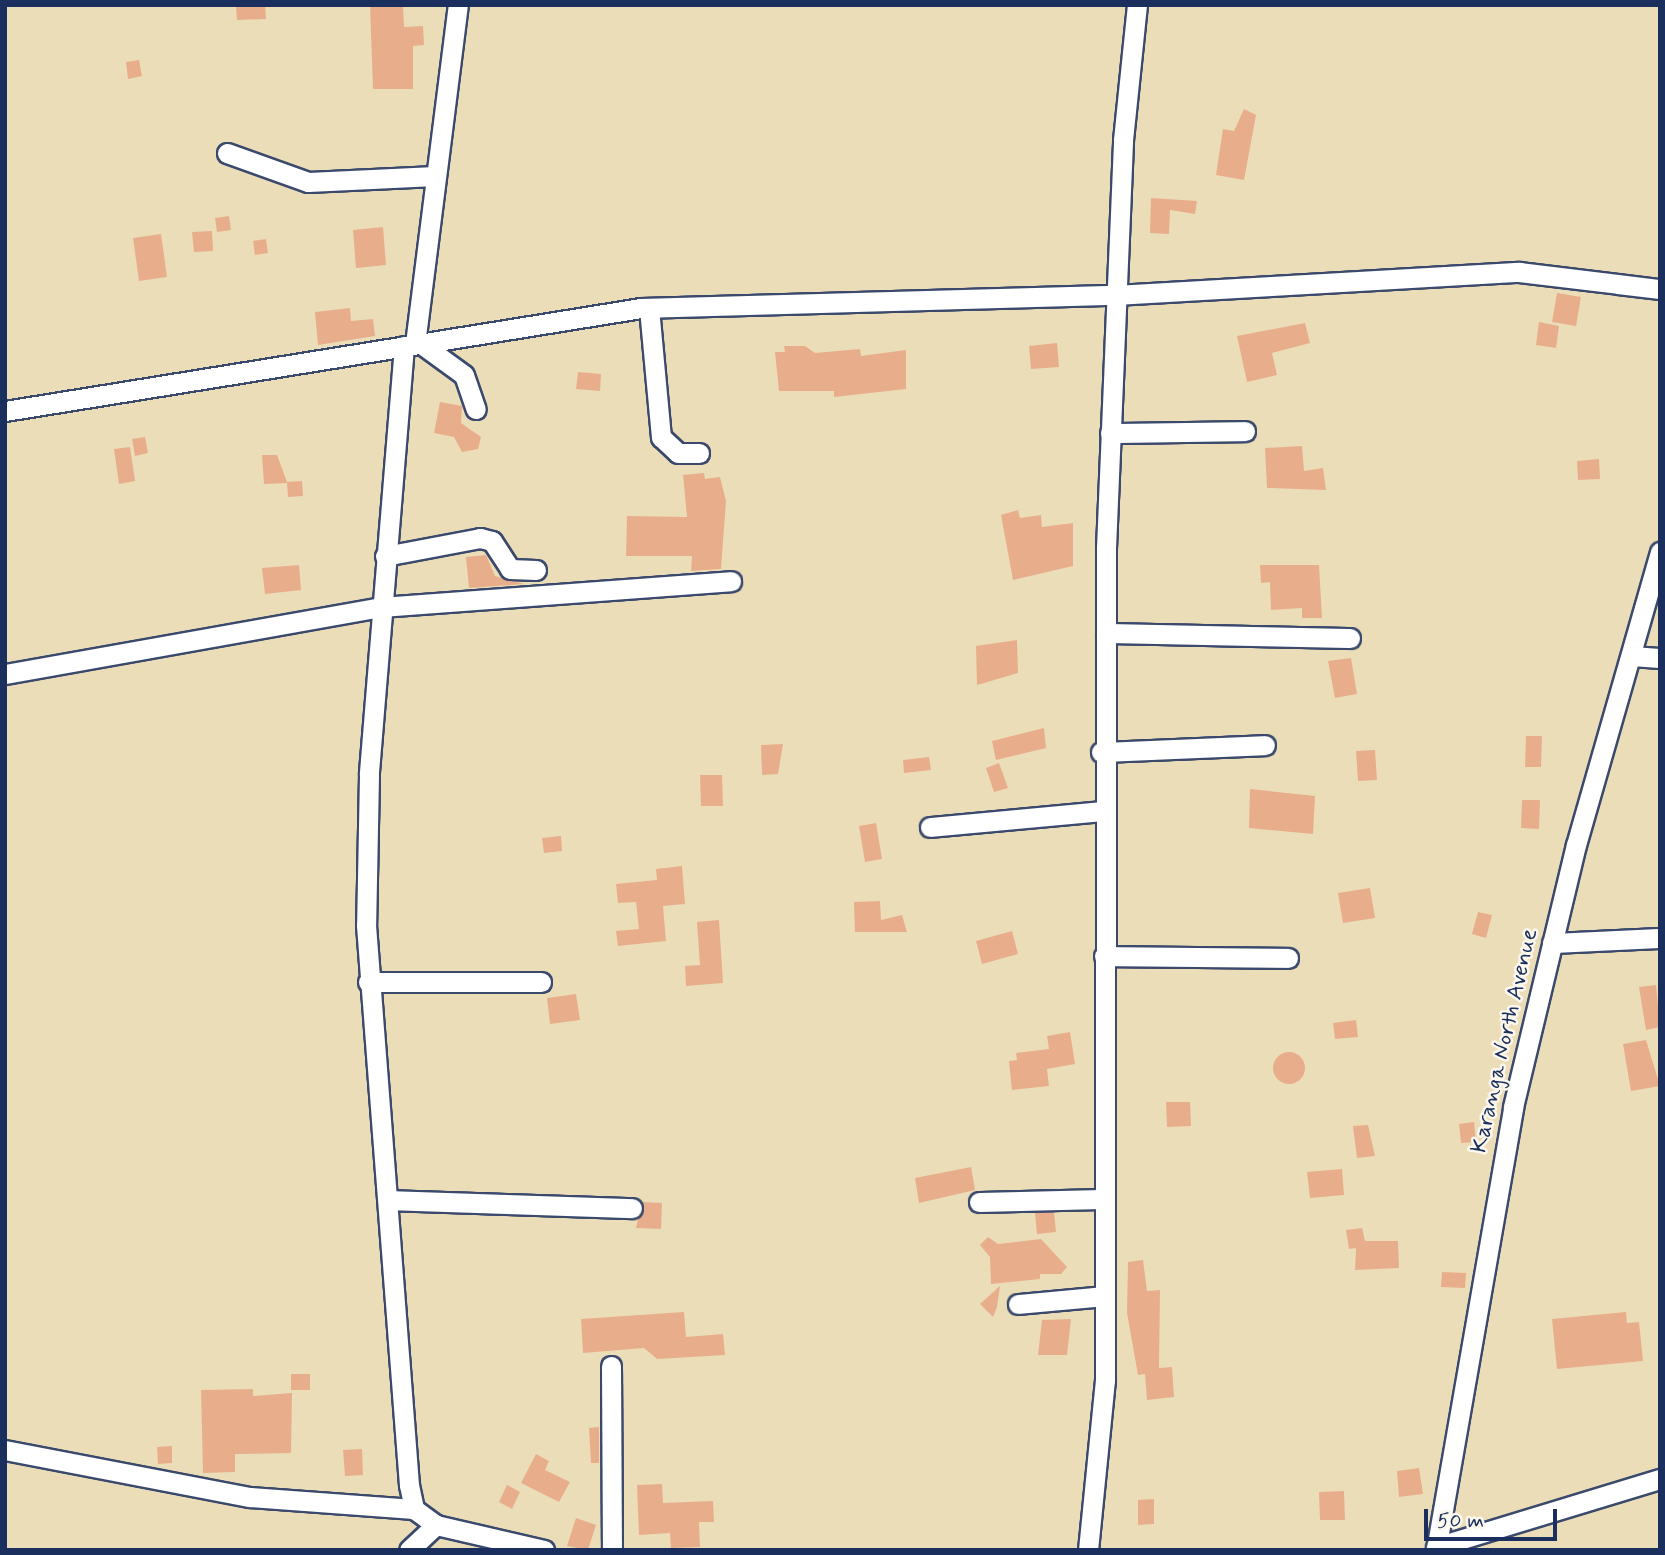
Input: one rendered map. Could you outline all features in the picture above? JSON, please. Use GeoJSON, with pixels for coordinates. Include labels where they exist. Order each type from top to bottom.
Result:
{"type":"FeatureCollection","features":[{"type":"Feature","properties":{"kind":"street"},"geometry":{"type":"LineString","coordinates":[[414,1509],[368,982],[366,848],[384,556],[458,5]]}},
{"type":"Feature","properties":{"kind":"street"},"geometry":{"type":"LineString","coordinates":[[1088,1550],[1103,1426],[1104,956],[1101,752],[1110,433],[1115,295],[1137,5]]}},
{"type":"Feature","properties":{"kind":"street"},"geometry":{"type":"LineString","coordinates":[[227,153],[308,182],[435,176]]}},
{"type":"Feature","properties":{"kind":"street"},"geometry":{"type":"LineString","coordinates":[[5,411],[649,307],[1115,295],[1519,272],[1660,289]]}},
{"type":"Feature","properties":{"kind":"street"},"geometry":{"type":"LineString","coordinates":[[649,307],[661,437],[678,453],[699,453]]}},
{"type":"Feature","properties":{"kind":"street"},"geometry":{"type":"LineString","coordinates":[[413,345],[464,375],[476,409]]}},
{"type":"Feature","properties":{"kind":"street"},"geometry":{"type":"LineString","coordinates":[[1110,433],[1245,431]]}},
{"type":"Feature","properties":{"kind":"street"},"geometry":{"type":"LineString","coordinates":[[384,556],[480,538],[492,541],[510,569],[536,570]]}},
{"type":"Feature","properties":{"kind":"street","name":"Karanga North Avenue"},"geometry":{"type":"LineString","coordinates":[[1436,1549],[1490,1219],[1552,943],[1660,552]]}},
{"type":"Feature","properties":{"kind":"street"},"geometry":{"type":"LineString","coordinates":[[5,674],[380,607],[731,581]]}},
{"type":"Feature","properties":{"kind":"street"},"geometry":{"type":"LineString","coordinates":[[1106,633],[1350,638]]}},
{"type":"Feature","properties":{"kind":"street"},"geometry":{"type":"LineString","coordinates":[[1631,656],[1660,658]]}},
{"type":"Feature","properties":{"kind":"street"},"geometry":{"type":"LineString","coordinates":[[1101,752],[1265,745]]}},
{"type":"Feature","properties":{"kind":"street"},"geometry":{"type":"LineString","coordinates":[[930,827],[1101,811]]}},
{"type":"Feature","properties":{"kind":"street"},"geometry":{"type":"LineString","coordinates":[[1552,943],[1660,938]]}},
{"type":"Feature","properties":{"kind":"street"},"geometry":{"type":"LineString","coordinates":[[1104,956],[1288,958]]}},
{"type":"Feature","properties":{"kind":"street"},"geometry":{"type":"LineString","coordinates":[[368,982],[541,982]]}},
{"type":"Feature","properties":{"kind":"street"},"geometry":{"type":"LineString","coordinates":[[979,1202],[1102,1199]]}},
{"type":"Feature","properties":{"kind":"street"},"geometry":{"type":"LineString","coordinates":[[388,1200],[632,1208]]}},
{"type":"Feature","properties":{"kind":"street"},"geometry":{"type":"LineString","coordinates":[[1018,1304],[1104,1296]]}},
{"type":"Feature","properties":{"kind":"street"},"geometry":{"type":"LineString","coordinates":[[611,1366],[612,1550]]}},
{"type":"Feature","properties":{"kind":"street"},"geometry":{"type":"LineString","coordinates":[[5,1450],[211,1491],[414,1509],[436,1525],[544,1550]]}},
{"type":"Feature","properties":{"kind":"street"},"geometry":{"type":"LineString","coordinates":[[1436,1549],[1660,1479]]}},
{"type":"Feature","properties":{"kind":"street"},"geometry":{"type":"LineString","coordinates":[[409,1550],[436,1525]]}},
{"type":"Feature","properties":{"kind":"building"},"geometry":{"type":"Polygon","coordinates":[[[236,5],[265,5],[266,19],[237,20],[236,5]]]}},
{"type":"Feature","properties":{"kind":"building"},"geometry":{"type":"Polygon","coordinates":[[[370,5],[403,5],[404,27],[423,26],[424,45],[413,46],[413,89],[373,89],[370,5]]]}},
{"type":"Feature","properties":{"kind":"building"},"geometry":{"type":"Polygon","coordinates":[[[139,60],[142,76],[128,79],[126,62],[139,60]]]}},
{"type":"Feature","properties":{"kind":"building"},"geometry":{"type":"Polygon","coordinates":[[[1244,109],[1256,115],[1244,180],[1216,175],[1223,129],[1234,131],[1244,109]]]}},
{"type":"Feature","properties":{"kind":"building"},"geometry":{"type":"Polygon","coordinates":[[[1151,198],[1197,201],[1195,214],[1170,210],[1169,234],[1150,233],[1151,198]]]}},
{"type":"Feature","properties":{"kind":"building"},"geometry":{"type":"Polygon","coordinates":[[[229,216],[231,230],[217,232],[215,218],[229,216]]]}},
{"type":"Feature","properties":{"kind":"building"},"geometry":{"type":"Polygon","coordinates":[[[383,227],[386,265],[356,268],[353,230],[383,227]]]}},
{"type":"Feature","properties":{"kind":"building"},"geometry":{"type":"Polygon","coordinates":[[[212,231],[213,251],[194,252],[192,232],[212,231]]]}},
{"type":"Feature","properties":{"kind":"building"},"geometry":{"type":"Polygon","coordinates":[[[161,234],[167,277],[139,281],[133,238],[161,234]]]}},
{"type":"Feature","properties":{"kind":"building"},"geometry":{"type":"Polygon","coordinates":[[[266,239],[268,253],[255,255],[253,241],[266,239]]]}},
{"type":"Feature","properties":{"kind":"building"},"geometry":{"type":"Polygon","coordinates":[[[1557,293],[1581,297],[1576,326],[1552,322],[1557,293]]]}},
{"type":"Feature","properties":{"kind":"building"},"geometry":{"type":"Polygon","coordinates":[[[350,308],[351,321],[373,319],[375,336],[318,345],[315,312],[350,308]]]}},
{"type":"Feature","properties":{"kind":"building"},"geometry":{"type":"Polygon","coordinates":[[[1539,322],[1559,326],[1556,348],[1536,345],[1539,322]]]}},
{"type":"Feature","properties":{"kind":"building"},"geometry":{"type":"Polygon","coordinates":[[[1305,323],[1310,343],[1272,353],[1277,375],[1247,382],[1237,336],[1305,323]]]}},
{"type":"Feature","properties":{"kind":"building"},"geometry":{"type":"Polygon","coordinates":[[[1057,343],[1059,367],[1031,369],[1029,346],[1057,343]]]}},
{"type":"Feature","properties":{"kind":"building"},"geometry":{"type":"Polygon","coordinates":[[[784,346],[805,346],[815,353],[860,349],[861,356],[906,350],[906,389],[834,397],[834,391],[779,391],[775,352],[785,352],[784,346]]]}},
{"type":"Feature","properties":{"kind":"building"},"geometry":{"type":"Polygon","coordinates":[[[578,372],[601,374],[600,391],[576,389],[578,372]]]}},
{"type":"Feature","properties":{"kind":"building"},"geometry":{"type":"Polygon","coordinates":[[[440,402],[462,406],[461,423],[481,437],[478,449],[462,452],[454,437],[434,433],[440,402]]]}},
{"type":"Feature","properties":{"kind":"building"},"geometry":{"type":"Polygon","coordinates":[[[145,437],[148,453],[135,456],[132,439],[145,437]]]}},
{"type":"Feature","properties":{"kind":"building"},"geometry":{"type":"Polygon","coordinates":[[[1302,446],[1304,471],[1323,468],[1326,490],[1267,488],[1265,448],[1302,446]]]}},
{"type":"Feature","properties":{"kind":"building"},"geometry":{"type":"Polygon","coordinates":[[[130,447],[135,481],[119,484],[114,449],[130,447]]]}},
{"type":"Feature","properties":{"kind":"building"},"geometry":{"type":"Polygon","coordinates":[[[262,455],[277,455],[287,482],[302,481],[303,496],[288,497],[287,483],[264,484],[262,455]]]}},
{"type":"Feature","properties":{"kind":"building"},"geometry":{"type":"Polygon","coordinates":[[[1599,459],[1600,479],[1578,480],[1577,461],[1599,459]]]}},
{"type":"Feature","properties":{"kind":"building"},"geometry":{"type":"Polygon","coordinates":[[[704,473],[705,479],[720,477],[726,501],[721,569],[691,571],[692,556],[626,556],[627,516],[687,517],[683,475],[704,473]]]}},
{"type":"Feature","properties":{"kind":"building"},"geometry":{"type":"Polygon","coordinates":[[[1018,510],[1020,518],[1041,515],[1042,527],[1073,523],[1073,566],[1013,580],[1001,515],[1018,510]]]}},
{"type":"Feature","properties":{"kind":"building"},"geometry":{"type":"Polygon","coordinates":[[[486,555],[495,576],[524,584],[469,588],[466,557],[486,555]]]}},
{"type":"Feature","properties":{"kind":"building"},"geometry":{"type":"Polygon","coordinates":[[[299,565],[301,590],[265,594],[262,568],[299,565]]]}},
{"type":"Feature","properties":{"kind":"building"},"geometry":{"type":"Polygon","coordinates":[[[1260,565],[1319,565],[1322,618],[1302,618],[1302,608],[1271,610],[1270,582],[1261,583],[1260,565]]]}},
{"type":"Feature","properties":{"kind":"building"},"geometry":{"type":"Polygon","coordinates":[[[1017,640],[1018,673],[977,685],[976,646],[1017,640]]]}},
{"type":"Feature","properties":{"kind":"building"},"geometry":{"type":"Polygon","coordinates":[[[1351,658],[1357,694],[1335,698],[1328,661],[1351,658]]]}},
{"type":"Feature","properties":{"kind":"building"},"geometry":{"type":"Polygon","coordinates":[[[1044,728],[1046,748],[996,760],[992,741],[1044,728]]]}},
{"type":"Feature","properties":{"kind":"building"},"geometry":{"type":"Polygon","coordinates":[[[1526,736],[1542,736],[1541,767],[1525,767],[1526,736]]]}},
{"type":"Feature","properties":{"kind":"building"},"geometry":{"type":"Polygon","coordinates":[[[783,744],[778,774],[762,775],[761,745],[783,744]]]}},
{"type":"Feature","properties":{"kind":"building"},"geometry":{"type":"Polygon","coordinates":[[[1375,750],[1377,780],[1358,781],[1356,751],[1375,750]]]}},
{"type":"Feature","properties":{"kind":"building"},"geometry":{"type":"Polygon","coordinates":[[[929,757],[931,770],[904,773],[903,760],[929,757]]]}},
{"type":"Feature","properties":{"kind":"building"},"geometry":{"type":"Polygon","coordinates":[[[999,763],[1008,788],[994,792],[986,768],[999,763]]]}},
{"type":"Feature","properties":{"kind":"building"},"geometry":{"type":"Polygon","coordinates":[[[700,775],[722,775],[723,806],[701,806],[700,775]]]}},
{"type":"Feature","properties":{"kind":"building"},"geometry":{"type":"Polygon","coordinates":[[[1250,789],[1315,796],[1313,834],[1249,828],[1250,789]]]}},
{"type":"Feature","properties":{"kind":"building"},"geometry":{"type":"Polygon","coordinates":[[[1522,800],[1540,800],[1539,829],[1521,828],[1522,800]]]}},
{"type":"Feature","properties":{"kind":"building"},"geometry":{"type":"Polygon","coordinates":[[[876,823],[882,859],[865,862],[859,826],[876,823]]]}},
{"type":"Feature","properties":{"kind":"building"},"geometry":{"type":"Polygon","coordinates":[[[561,836],[562,851],[544,853],[542,838],[561,836]]]}},
{"type":"Feature","properties":{"kind":"building"},"geometry":{"type":"Polygon","coordinates":[[[682,866],[685,904],[663,906],[666,941],[618,946],[616,931],[639,929],[636,902],[618,903],[616,884],[657,880],[656,869],[682,866]]]}},
{"type":"Feature","properties":{"kind":"building"},"geometry":{"type":"Polygon","coordinates":[[[1370,888],[1375,918],[1343,923],[1338,893],[1370,888]]]}},
{"type":"Feature","properties":{"kind":"building"},"geometry":{"type":"Polygon","coordinates":[[[880,901],[881,920],[902,915],[907,932],[855,932],[854,902],[880,901]]]}},
{"type":"Feature","properties":{"kind":"building"},"geometry":{"type":"Polygon","coordinates":[[[1478,912],[1492,915],[1486,938],[1472,934],[1478,912]]]}},
{"type":"Feature","properties":{"kind":"building"},"geometry":{"type":"Polygon","coordinates":[[[719,920],[723,983],[686,986],[685,966],[700,965],[697,922],[719,920]]]}},
{"type":"Feature","properties":{"kind":"building"},"geometry":{"type":"Polygon","coordinates":[[[1012,931],[1018,954],[982,964],[976,941],[1012,931]]]}},
{"type":"Feature","properties":{"kind":"building"},"geometry":{"type":"Polygon","coordinates":[[[1656,985],[1660,1027],[1646,1030],[1639,987],[1656,985]]]}},
{"type":"Feature","properties":{"kind":"building"},"geometry":{"type":"Polygon","coordinates":[[[576,994],[580,1020],[550,1024],[547,998],[576,994]]]}},
{"type":"Feature","properties":{"kind":"building"},"geometry":{"type":"Polygon","coordinates":[[[1356,1020],[1358,1037],[1335,1039],[1333,1023],[1356,1020]]]}},
{"type":"Feature","properties":{"kind":"building"},"geometry":{"type":"Polygon","coordinates":[[[1070,1032],[1075,1064],[1047,1069],[1049,1086],[1012,1090],[1009,1061],[1017,1060],[1016,1053],[1049,1049],[1047,1036],[1070,1032]]]}},
{"type":"Feature","properties":{"kind":"building"},"geometry":{"type":"Polygon","coordinates":[[[1646,1040],[1660,1086],[1631,1091],[1623,1044],[1646,1040]]]}},
{"type":"Feature","properties":{"kind":"building"},"geometry":{"type":"Polygon","coordinates":[[[1289,1052],[1300,1057],[1305,1068],[1300,1079],[1289,1084],[1278,1079],[1273,1068],[1278,1057],[1289,1052]]]}},
{"type":"Feature","properties":{"kind":"building"},"geometry":{"type":"Polygon","coordinates":[[[1166,1102],[1190,1102],[1191,1126],[1167,1127],[1166,1102]]]}},
{"type":"Feature","properties":{"kind":"building"},"geometry":{"type":"Polygon","coordinates":[[[1474,1122],[1476,1142],[1461,1143],[1459,1124],[1474,1122]]]}},
{"type":"Feature","properties":{"kind":"building"},"geometry":{"type":"Polygon","coordinates":[[[1368,1125],[1375,1156],[1357,1158],[1353,1126],[1368,1125]]]}},
{"type":"Feature","properties":{"kind":"building"},"geometry":{"type":"Polygon","coordinates":[[[971,1167],[975,1190],[919,1203],[915,1178],[971,1167]]]}},
{"type":"Feature","properties":{"kind":"building"},"geometry":{"type":"Polygon","coordinates":[[[1342,1169],[1344,1195],[1310,1198],[1307,1172],[1342,1169]]]}},
{"type":"Feature","properties":{"kind":"building"},"geometry":{"type":"Polygon","coordinates":[[[642,1202],[662,1203],[661,1229],[636,1228],[642,1202]]]}},
{"type":"Feature","properties":{"kind":"building"},"geometry":{"type":"Polygon","coordinates":[[[1054,1212],[1056,1232],[1037,1234],[1035,1213],[1054,1212]]]}},
{"type":"Feature","properties":{"kind":"building"},"geometry":{"type":"Polygon","coordinates":[[[1362,1228],[1365,1241],[1398,1241],[1399,1268],[1355,1270],[1356,1248],[1349,1249],[1346,1230],[1362,1228]]]}},
{"type":"Feature","properties":{"kind":"building"},"geometry":{"type":"Polygon","coordinates":[[[988,1237],[998,1244],[1041,1239],[1067,1267],[1061,1274],[1040,1274],[1040,1279],[991,1284],[990,1257],[980,1245],[988,1237]]]}},
{"type":"Feature","properties":{"kind":"building"},"geometry":{"type":"Polygon","coordinates":[[[1143,1260],[1147,1291],[1160,1290],[1159,1368],[1172,1367],[1174,1397],[1147,1400],[1145,1374],[1138,1375],[1127,1313],[1128,1262],[1143,1260]]]}},
{"type":"Feature","properties":{"kind":"building"},"geometry":{"type":"Polygon","coordinates":[[[1442,1272],[1466,1273],[1465,1288],[1441,1287],[1442,1272]]]}},
{"type":"Feature","properties":{"kind":"building"},"geometry":{"type":"Polygon","coordinates":[[[1000,1286],[997,1307],[993,1317],[980,1304],[1000,1286]]]}},
{"type":"Feature","properties":{"kind":"building"},"geometry":{"type":"Polygon","coordinates":[[[684,1312],[686,1337],[723,1334],[725,1355],[657,1359],[644,1348],[583,1353],[581,1319],[684,1312]]]}},
{"type":"Feature","properties":{"kind":"building"},"geometry":{"type":"Polygon","coordinates":[[[1626,1312],[1627,1323],[1639,1322],[1643,1361],[1557,1369],[1552,1319],[1626,1312]]]}},
{"type":"Feature","properties":{"kind":"building"},"geometry":{"type":"Polygon","coordinates":[[[1071,1319],[1067,1355],[1038,1355],[1042,1320],[1071,1319]]]}},
{"type":"Feature","properties":{"kind":"building"},"geometry":{"type":"Polygon","coordinates":[[[291,1374],[310,1374],[310,1390],[291,1390],[291,1374]]]}},
{"type":"Feature","properties":{"kind":"building"},"geometry":{"type":"Polygon","coordinates":[[[253,1389],[253,1396],[292,1393],[291,1453],[235,1454],[235,1472],[203,1473],[201,1390],[253,1389]]]}},
{"type":"Feature","properties":{"kind":"building"},"geometry":{"type":"Polygon","coordinates":[[[599,1427],[599,1463],[591,1463],[589,1428],[599,1427]]]}},
{"type":"Feature","properties":{"kind":"building"},"geometry":{"type":"Polygon","coordinates":[[[172,1446],[172,1463],[158,1464],[157,1447],[172,1446]]]}},
{"type":"Feature","properties":{"kind":"building"},"geometry":{"type":"Polygon","coordinates":[[[362,1449],[363,1475],[345,1476],[343,1450],[362,1449]]]}},
{"type":"Feature","properties":{"kind":"building"},"geometry":{"type":"Polygon","coordinates":[[[536,1454],[549,1461],[545,1470],[570,1482],[559,1502],[521,1483],[536,1454]]]}},
{"type":"Feature","properties":{"kind":"building"},"geometry":{"type":"Polygon","coordinates":[[[1419,1468],[1423,1494],[1399,1497],[1397,1471],[1419,1468]]]}},
{"type":"Feature","properties":{"kind":"building"},"geometry":{"type":"Polygon","coordinates":[[[662,1484],[663,1503],[713,1501],[714,1522],[699,1522],[700,1547],[671,1548],[670,1533],[639,1535],[637,1485],[662,1484]]]}},
{"type":"Feature","properties":{"kind":"building"},"geometry":{"type":"Polygon","coordinates":[[[507,1485],[520,1492],[512,1509],[499,1502],[507,1485]]]}},
{"type":"Feature","properties":{"kind":"building"},"geometry":{"type":"Polygon","coordinates":[[[1344,1491],[1345,1520],[1320,1520],[1319,1492],[1344,1491]]]}},
{"type":"Feature","properties":{"kind":"building"},"geometry":{"type":"Polygon","coordinates":[[[1154,1499],[1154,1524],[1138,1525],[1138,1500],[1154,1499]]]}},
{"type":"Feature","properties":{"kind":"building"},"geometry":{"type":"Polygon","coordinates":[[[576,1518],[596,1525],[588,1550],[567,1546],[576,1518]]]}}]}
